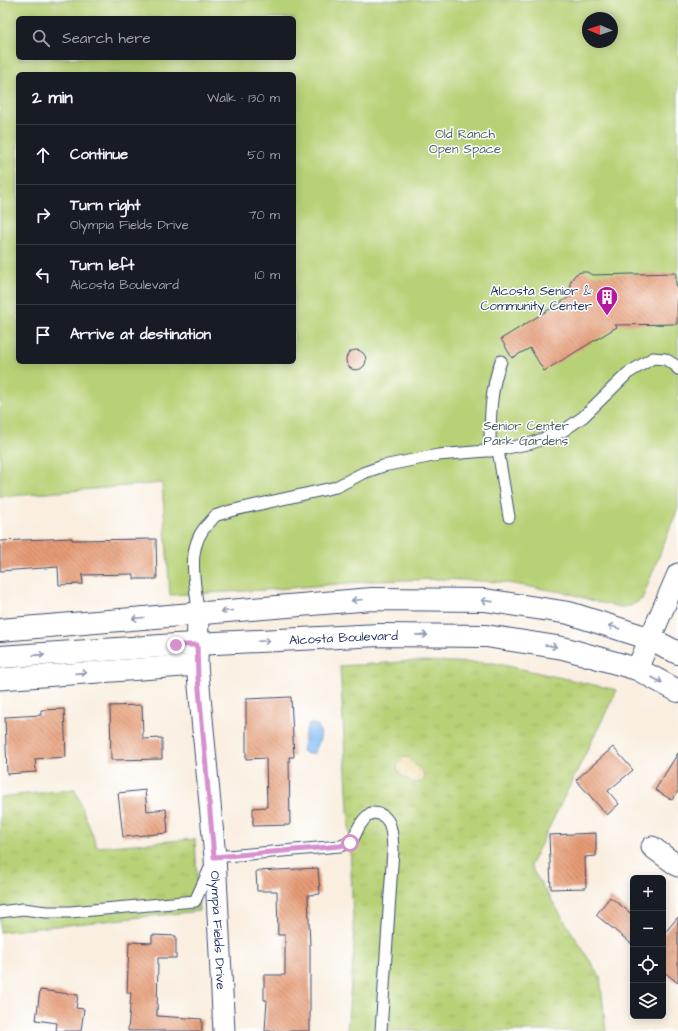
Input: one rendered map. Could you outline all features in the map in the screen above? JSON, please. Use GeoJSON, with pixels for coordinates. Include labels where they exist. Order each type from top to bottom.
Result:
{"type":"FeatureCollection","features":[{"type":"Feature","properties":{"kind":"main road"},"geometry":{"type":"LineString","coordinates":[[0,630],[372,599],[485,600],[569,613],[651,639],[678,653]]}},
{"type":"Feature","properties":{"kind":"main road","name":"Alcosta Boulevard"},"geometry":{"type":"LineString","coordinates":[[0,657],[197,655],[379,635],[486,636],[563,648],[637,669],[678,691]]}},
{"type":"Feature","properties":{"kind":"street"},"geometry":{"type":"LineString","coordinates":[[637,669],[678,574]]}},
{"type":"Feature","properties":{"kind":"street","name":"Olympia Fields Drive"},"geometry":{"type":"LineString","coordinates":[[198,613],[197,655],[214,857],[224,1031]]}},
{"type":"Feature","properties":{"kind":"street","name":"Alcosta Boulevard"},"geometry":{"type":"LineString","coordinates":[[0,679],[197,655]]}},
{"type":"Feature","properties":{"kind":"street"},"geometry":{"type":"LineString","coordinates":[[652,847],[678,866]]}},
{"type":"Feature","properties":{"kind":"lane"},"geometry":{"type":"LineString","coordinates":[[198,613],[193,568],[193,553],[196,541],[204,528],[215,516],[230,511],[336,487],[363,473],[383,466],[438,455],[494,450],[532,443],[563,431],[583,416],[628,372],[653,358],[665,359],[675,365],[678,369]]}},
{"type":"Feature","properties":{"kind":"lane"},"geometry":{"type":"LineString","coordinates":[[500,361],[497,370],[490,416],[494,450],[509,517]]}},
{"type":"Feature","properties":{"kind":"lane"},"geometry":{"type":"LineString","coordinates":[[0,912],[22,909],[46,912],[70,912],[195,901],[214,857],[340,846],[350,843],[356,836],[360,825],[371,813],[378,812],[388,820],[392,832],[393,850],[381,1031]]}},
{"type":"Feature","properties":{"kind":"green space"},"geometry":{"type":"Polygon","coordinates":[[[0,0],[678,0],[678,508],[642,599],[631,606],[621,607],[597,602],[568,593],[501,582],[440,579],[373,581],[265,590],[170,595],[162,483],[0,497],[0,0]]]}},
{"type":"Feature","properties":{"kind":"green space"},"geometry":{"type":"Polygon","coordinates":[[[417,661],[494,663],[617,690],[530,866],[600,977],[606,1031],[347,1031],[354,949],[350,843],[340,666],[417,661]]]}},
{"type":"Feature","properties":{"kind":"green space"},"geometry":{"type":"Polygon","coordinates":[[[75,789],[97,847],[195,839],[199,911],[0,932],[0,797],[75,789]]]}},
{"type":"Feature","properties":{"kind":"sand"},"geometry":{"type":"Polygon","coordinates":[[[405,757],[408,757],[424,773],[424,779],[421,782],[415,783],[399,773],[397,767],[398,763],[405,757]]]}},
{"type":"Feature","properties":{"kind":"water"},"geometry":{"type":"Polygon","coordinates":[[[309,724],[317,725],[320,735],[319,742],[314,753],[308,754],[302,751],[305,734],[309,724]]]}},
{"type":"Feature","properties":{"kind":"building","name":"Alcosta Senior & Community Center"},"geometry":{"type":"Polygon","coordinates":[[[587,272],[592,275],[676,273],[676,286],[678,286],[677,324],[615,325],[617,327],[544,371],[530,348],[512,358],[501,339],[571,296],[570,284],[572,279],[576,274],[587,272]]]}},
{"type":"Feature","properties":{"kind":"building"},"geometry":{"type":"Polygon","coordinates":[[[356,350],[363,353],[366,360],[363,367],[356,370],[349,367],[346,360],[349,353],[356,350]]]}},
{"type":"Feature","properties":{"kind":"building"},"geometry":{"type":"Polygon","coordinates":[[[72,538],[72,540],[156,539],[157,579],[134,579],[134,574],[82,575],[83,584],[59,585],[58,567],[0,571],[0,541],[72,538]]]}},
{"type":"Feature","properties":{"kind":"building"},"geometry":{"type":"Polygon","coordinates":[[[291,697],[294,757],[289,757],[290,825],[253,826],[253,808],[267,807],[266,758],[246,759],[246,699],[291,697]]]}},
{"type":"Feature","properties":{"kind":"building"},"geometry":{"type":"Polygon","coordinates":[[[142,705],[143,739],[162,738],[162,759],[111,760],[110,706],[142,705]]]}},
{"type":"Feature","properties":{"kind":"building"},"geometry":{"type":"Polygon","coordinates":[[[64,709],[66,757],[35,759],[36,772],[7,774],[5,717],[41,715],[41,710],[64,709]]]}},
{"type":"Feature","properties":{"kind":"building"},"geometry":{"type":"Polygon","coordinates":[[[613,747],[633,770],[608,791],[619,804],[607,815],[576,780],[613,747]]]}},
{"type":"Feature","properties":{"kind":"building"},"geometry":{"type":"Polygon","coordinates":[[[678,753],[678,791],[672,800],[655,790],[678,753]]]}},
{"type":"Feature","properties":{"kind":"building"},"geometry":{"type":"Polygon","coordinates":[[[145,790],[147,811],[166,809],[168,833],[123,837],[118,793],[145,790]]]}},
{"type":"Feature","properties":{"kind":"building"},"geometry":{"type":"Polygon","coordinates":[[[596,833],[596,856],[585,857],[586,888],[551,889],[549,835],[596,833]]]}},
{"type":"Feature","properties":{"kind":"building"},"geometry":{"type":"Polygon","coordinates":[[[318,868],[320,894],[308,895],[310,947],[310,1031],[265,1031],[267,1000],[264,1000],[264,975],[285,975],[285,935],[278,935],[277,891],[257,891],[256,871],[318,868]]]}},
{"type":"Feature","properties":{"kind":"building"},"geometry":{"type":"Polygon","coordinates":[[[610,897],[630,913],[630,943],[596,915],[610,897]]]}},
{"type":"Feature","properties":{"kind":"building"},"geometry":{"type":"Polygon","coordinates":[[[678,917],[678,983],[666,973],[666,931],[678,917]]]}},
{"type":"Feature","properties":{"kind":"building"},"geometry":{"type":"Polygon","coordinates":[[[152,935],[176,936],[176,958],[158,958],[157,1016],[202,1019],[202,1031],[128,1031],[131,993],[127,993],[129,942],[152,943],[152,935]]]}},
{"type":"Feature","properties":{"kind":"building"},"geometry":{"type":"Polygon","coordinates":[[[40,990],[78,995],[76,1008],[84,1009],[81,1031],[56,1031],[57,1023],[36,1020],[40,990]]]}},
{"type":"Feature","properties":{"kind":"place","name":"Alcosta Senior & Community Center"},"geometry":{"type":"Point","coordinates":[607,316]}},
{"type":"Feature","properties":{"kind":"route"},"geometry":{"type":"LineString","coordinates":[[176,645],[197,645],[198,678],[214,857],[340,846],[350,843]]}},
{"type":"Feature","properties":{"kind":"park label","name":"Old Ranch Open Space"},"geometry":{"type":"Point","coordinates":[465,140]}},
{"type":"Feature","properties":{"kind":"park label","name":"Senior Center Park Gardens"},"geometry":{"type":"Point","coordinates":[526,432]}}]}
